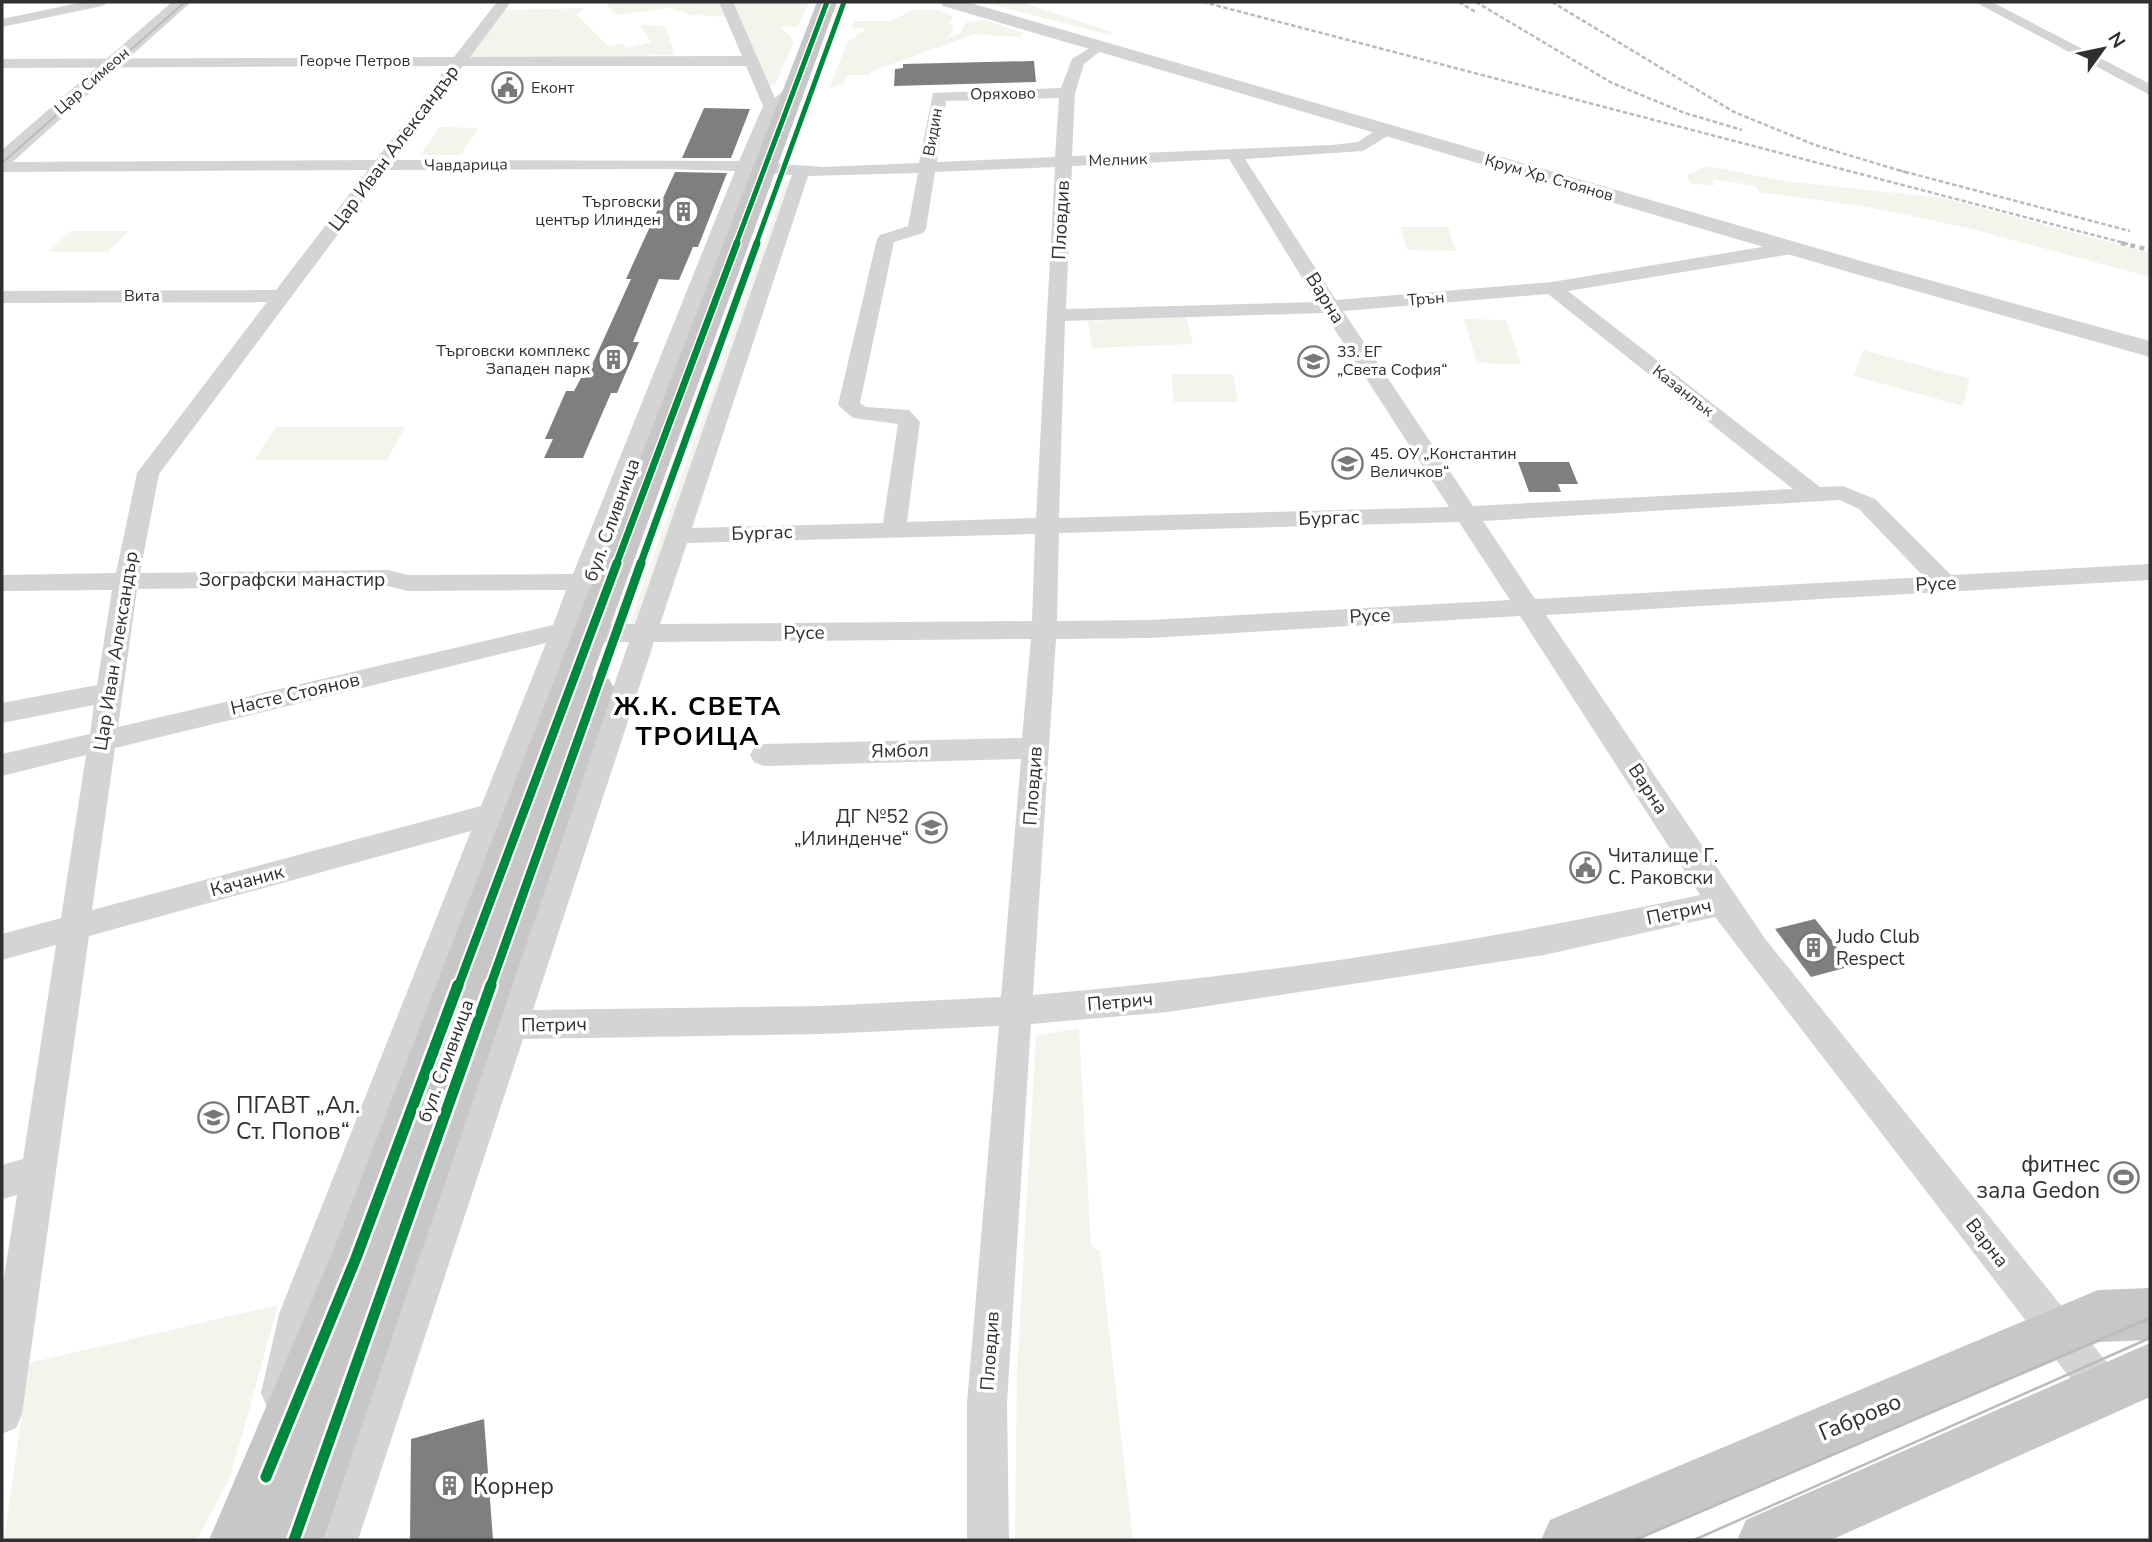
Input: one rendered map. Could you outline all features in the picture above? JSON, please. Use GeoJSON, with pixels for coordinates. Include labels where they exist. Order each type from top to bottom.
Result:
{"type":"FeatureCollection","features":[{"type":"Feature","properties":{"kind":"main road","name":"бул. Сливница"},"geometry":{"type":"LineString","coordinates":[[294,1540],[603,634],[826,27],[827,2]]}},
{"type":"Feature","properties":{"kind":"main road","name":"бул. Сливница"},"geometry":{"type":"LineString","coordinates":[[772,169],[797,86],[826,27],[844,2]]}},
{"type":"Feature","properties":{"kind":"main road","name":"бул. Сливница"},"geometry":{"type":"LineString","coordinates":[[238,1540],[356,1258],[603,634]]}},
{"type":"Feature","properties":{"kind":"main road"},"geometry":{"type":"LineString","coordinates":[[2078,1324],[2150,1314]]}},
{"type":"Feature","properties":{"kind":"main road","name":"Габрово"},"geometry":{"type":"LineString","coordinates":[[1570,1540],[1630,1528],[2078,1324]]}},
{"type":"Feature","properties":{"kind":"main road"},"geometry":{"type":"LineString","coordinates":[[1766,1540],[2127,1380]]}},
{"type":"Feature","properties":{"kind":"street"},"geometry":{"type":"LineString","coordinates":[[2,17],[73,2]]}},
{"type":"Feature","properties":{"kind":"street"},"geometry":{"type":"LineString","coordinates":[[2,23],[102,2]]}},
{"type":"Feature","properties":{"kind":"street","name":"Цар Симеон"},"geometry":{"type":"LineString","coordinates":[[2,161],[182,2]]}},
{"type":"Feature","properties":{"kind":"street","name":"Цар Иван Александър"},"geometry":{"type":"LineString","coordinates":[[2,1414],[126,582],[148,473],[505,2]]}},
{"type":"Feature","properties":{"kind":"street"},"geometry":{"type":"LineString","coordinates":[[726,2],[771,106]]}},
{"type":"Feature","properties":{"kind":"street","name":"Крум Хр. Стоянов"},"geometry":{"type":"LineString","coordinates":[[949,2],[1385,131],[2150,349]]}},
{"type":"Feature","properties":{"kind":"street"},"geometry":{"type":"LineString","coordinates":[[1982,2],[2150,90]]}},
{"type":"Feature","properties":{"kind":"street"},"geometry":{"type":"LineString","coordinates":[[30,33],[58,11]]}},
{"type":"Feature","properties":{"kind":"street","name":"Пловдив"},"geometry":{"type":"LineString","coordinates":[[988,1540],[987,1403],[1044,631],[1046,527],[1067,93],[1077,62],[1101,45]]}},
{"type":"Feature","properties":{"kind":"street","name":"Георче Петров"},"geometry":{"type":"LineString","coordinates":[[2,63],[750,61]]}},
{"type":"Feature","properties":{"kind":"street","name":"бул. Сливница"},"geometry":{"type":"LineString","coordinates":[[266,1477],[298,1314],[493,814],[603,634],[676,536],[772,169],[771,106],[797,86]]}},
{"type":"Feature","properties":{"kind":"street","name":"Оряхово"},"geometry":{"type":"LineString","coordinates":[[939,96],[1067,93]]}},
{"type":"Feature","properties":{"kind":"street","name":"Видин"},"geometry":{"type":"LineString","coordinates":[[894,529],[909,422],[901,415],[861,413],[849,405],[886,239],[916,229],[939,96]]}},
{"type":"Feature","properties":{"kind":"street","name":"Мелник"},"geometry":{"type":"LineString","coordinates":[[772,169],[927,168],[1236,156],[1356,147],[1370,143],[1385,131]]}},
{"type":"Feature","properties":{"kind":"street","name":"Варна"},"geometry":{"type":"LineString","coordinates":[[1236,156],[1330,307],[1723,903],[1764,960],[2127,1380]]}},
{"type":"Feature","properties":{"kind":"street","name":"Чавдарица"},"geometry":{"type":"LineString","coordinates":[[2,167],[772,169]]}},
{"type":"Feature","properties":{"kind":"street","name":"бул. Сливница"},"geometry":{"type":"LineString","coordinates":[[337,1540],[509,1025],[603,634],[582,582],[772,169]]}},
{"type":"Feature","properties":{"kind":"street","name":"Трън"},"geometry":{"type":"LineString","coordinates":[[1056,315],[1330,307],[1552,288],[1792,248]]}},
{"type":"Feature","properties":{"kind":"street","name":"Казанлък"},"geometry":{"type":"LineString","coordinates":[[1552,288],[1814,494]]}},
{"type":"Feature","properties":{"kind":"street","name":"Вита"},"geometry":{"type":"LineString","coordinates":[[2,297],[282,296]]}},
{"type":"Feature","properties":{"kind":"street","name":"Бургас"},"geometry":{"type":"LineString","coordinates":[[676,536],[1466,514],[1843,493],[1860,498],[1945,584]]}},
{"type":"Feature","properties":{"kind":"street","name":"Русе"},"geometry":{"type":"LineString","coordinates":[[603,634],[1150,629],[2150,572]]}},
{"type":"Feature","properties":{"kind":"street","name":"Зографски манастир"},"geometry":{"type":"LineString","coordinates":[[2,583],[388,578],[407,583],[582,582]]}},
{"type":"Feature","properties":{"kind":"street","name":"Насте Стоянов"},"geometry":{"type":"LineString","coordinates":[[2,765],[545,634],[603,634]]}},
{"type":"Feature","properties":{"kind":"street"},"geometry":{"type":"LineString","coordinates":[[2,713],[109,693]]}},
{"type":"Feature","properties":{"kind":"street","name":"Ямбол"},"geometry":{"type":"LineString","coordinates":[[764,755],[1036,748]]}},
{"type":"Feature","properties":{"kind":"street","name":"Качаник"},"geometry":{"type":"LineString","coordinates":[[2,947],[493,814]]}},
{"type":"Feature","properties":{"kind":"street","name":"Петрич"},"geometry":{"type":"LineString","coordinates":[[509,1025],[822,1020],[1016,1011],[1168,998],[1531,944],[1723,903]]}},
{"type":"Feature","properties":{"kind":"street"},"geometry":{"type":"LineString","coordinates":[[2,1182],[38,1171]]}},
{"type":"Feature","properties":{"kind":"street","name":"Габрово"},"geometry":{"type":"LineString","coordinates":[[2078,1324],[2150,1294]]}},
{"type":"Feature","properties":{"kind":"shaded area"},"geometry":{"type":"Polygon","coordinates":[[[604,2],[722,2],[728,17],[692,15],[669,8],[618,15],[604,2]]]}},
{"type":"Feature","properties":{"kind":"shaded area"},"geometry":{"type":"Polygon","coordinates":[[[731,2],[809,2],[798,27],[781,27],[794,41],[775,85],[769,85],[731,2]]]}},
{"type":"Feature","properties":{"kind":"shaded area"},"geometry":{"type":"Polygon","coordinates":[[[982,2],[1020,2],[1112,32],[1110,35],[982,2]]]}},
{"type":"Feature","properties":{"kind":"shaded area"},"geometry":{"type":"Polygon","coordinates":[[[585,8],[576,14],[608,46],[622,44],[628,48],[651,42],[640,25],[665,26],[675,55],[466,59],[503,10],[585,8]]]}},
{"type":"Feature","properties":{"kind":"shaded area"},"geometry":{"type":"Polygon","coordinates":[[[913,10],[939,10],[953,17],[949,22],[954,29],[947,38],[959,34],[967,22],[984,20],[1024,33],[1019,37],[975,34],[872,71],[870,75],[849,75],[842,84],[829,89],[847,42],[866,29],[852,28],[854,21],[890,21],[913,10]]]}},
{"type":"Feature","properties":{"kind":"shaded area"},"geometry":{"type":"Polygon","coordinates":[[[440,127],[479,128],[460,155],[420,155],[440,127]]]}},
{"type":"Feature","properties":{"kind":"shaded area"},"geometry":{"type":"Polygon","coordinates":[[[1708,166],[1783,181],[1944,198],[2150,253],[2150,277],[1972,229],[1868,207],[1759,192],[1756,186],[1712,179],[1714,186],[1690,183],[1687,175],[1708,166]]]}},
{"type":"Feature","properties":{"kind":"shaded area"},"geometry":{"type":"Polygon","coordinates":[[[786,180],[792,180],[639,623],[629,625],[786,180]]]}},
{"type":"Feature","properties":{"kind":"shaded area"},"geometry":{"type":"Polygon","coordinates":[[[1400,227],[1448,227],[1456,251],[1407,250],[1400,227]]]}},
{"type":"Feature","properties":{"kind":"shaded area"},"geometry":{"type":"Polygon","coordinates":[[[70,231],[129,231],[108,252],[49,252],[70,231]]]}},
{"type":"Feature","properties":{"kind":"shaded area"},"geometry":{"type":"Polygon","coordinates":[[[1186,317],[1193,344],[1092,348],[1088,321],[1186,317]]]}},
{"type":"Feature","properties":{"kind":"shaded area"},"geometry":{"type":"Polygon","coordinates":[[[1464,319],[1506,320],[1521,364],[1477,363],[1464,319]]]}},
{"type":"Feature","properties":{"kind":"shaded area"},"geometry":{"type":"Polygon","coordinates":[[[1863,350],[1970,379],[1963,406],[1854,376],[1863,350]]]}},
{"type":"Feature","properties":{"kind":"shaded area"},"geometry":{"type":"Polygon","coordinates":[[[1171,374],[1233,374],[1238,402],[1174,402],[1171,374]]]}},
{"type":"Feature","properties":{"kind":"shaded area"},"geometry":{"type":"Polygon","coordinates":[[[276,427],[405,427],[387,460],[254,460],[276,427]]]}},
{"type":"Feature","properties":{"kind":"shaded area"},"geometry":{"type":"Polygon","coordinates":[[[1079,1028],[1091,1246],[1100,1251],[1133,1540],[1015,1540],[1017,1372],[1036,1036],[1079,1028]]]}},
{"type":"Feature","properties":{"kind":"shaded area"},"geometry":{"type":"Polygon","coordinates":[[[278,1305],[231,1475],[197,1540],[4,1540],[29,1363],[278,1305]]]}},
{"type":"Feature","properties":{"kind":"building"},"geometry":{"type":"Polygon","coordinates":[[[1034,61],[1036,82],[894,86],[895,69],[903,68],[903,64],[1034,61]]]}},
{"type":"Feature","properties":{"kind":"building"},"geometry":{"type":"Polygon","coordinates":[[[704,108],[750,109],[731,158],[682,158],[704,108]]]}},
{"type":"Feature","properties":{"kind":"building"},"geometry":{"type":"Polygon","coordinates":[[[675,172],[727,173],[698,247],[693,247],[679,280],[659,279],[633,342],[639,342],[617,393],[611,393],[583,458],[544,458],[553,439],[545,439],[566,391],[574,391],[581,378],[586,378],[631,279],[626,279],[675,172]]]}},
{"type":"Feature","properties":{"kind":"building"},"geometry":{"type":"Polygon","coordinates":[[[1518,462],[1569,462],[1578,484],[1558,484],[1561,492],[1529,492],[1518,462]]]}},
{"type":"Feature","properties":{"kind":"building","name":"Judo Club Respect"},"geometry":{"type":"Polygon","coordinates":[[[1815,919],[1852,966],[1811,977],[1775,929],[1815,919]]]}},
{"type":"Feature","properties":{"kind":"building","name":"Корнер"},"geometry":{"type":"Polygon","coordinates":[[[484,1419],[493,1540],[410,1540],[411,1439],[484,1419]]]}},
{"type":"Feature","properties":{"kind":"tram line"},"geometry":{"type":"LineString","coordinates":[[2,163],[185,2]]}},
{"type":"Feature","properties":{"kind":"tram line"},"geometry":{"type":"LineString","coordinates":[[1635,1540],[2150,1318]]}},
{"type":"Feature","properties":{"kind":"tram line"},"geometry":{"type":"LineString","coordinates":[[1694,1540],[2150,1338]]}},
{"type":"Feature","properties":{"kind":"railway"},"geometry":{"type":"LineString","coordinates":[[1203,2],[2128,244]]}},
{"type":"Feature","properties":{"kind":"railway"},"geometry":{"type":"LineString","coordinates":[[1459,2],[1477,13]]}},
{"type":"Feature","properties":{"kind":"railway"},"geometry":{"type":"LineString","coordinates":[[1476,2],[1612,83],[1685,113],[1742,130]]}},
{"type":"Feature","properties":{"kind":"railway"},"geometry":{"type":"LineString","coordinates":[[1552,2],[1734,112],[1815,145],[1898,170]]}},
{"type":"Feature","properties":{"kind":"railway"},"geometry":{"type":"LineString","coordinates":[[1898,170],[2130,231]]}},
{"type":"Feature","properties":{"kind":"railway"},"geometry":{"type":"LineString","coordinates":[[1898,170],[1908,173]]}},
{"type":"Feature","properties":{"kind":"railway"},"geometry":{"type":"LineString","coordinates":[[2121,243],[2150,250]]}},
{"type":"Feature","properties":{"kind":"cycle path"},"geometry":{"type":"LineString","coordinates":[[266,1477],[356,1258],[827,2]]}},
{"type":"Feature","properties":{"kind":"cycle path"},"geometry":{"type":"LineString","coordinates":[[294,1540],[615,634],[844,2]]}},
{"type":"Feature","properties":{"kind":"place","name":"Еконт"},"geometry":{"type":"Point","coordinates":[508,88]}},
{"type":"Feature","properties":{"kind":"place","name":"Търговски център Илинден"},"geometry":{"type":"Point","coordinates":[684,211]}},
{"type":"Feature","properties":{"kind":"place","name":"Търговски комплекс Западен парк"},"geometry":{"type":"Point","coordinates":[613,360]}},
{"type":"Feature","properties":{"kind":"place","name":"33. ЕГ „Света София“"},"geometry":{"type":"Point","coordinates":[1314,361]}},
{"type":"Feature","properties":{"kind":"place","name":"45. ОУ „Константин Величков“"},"geometry":{"type":"Point","coordinates":[1347,463]}},
{"type":"Feature","properties":{"kind":"place","name":"ДГ №52 „Илинденче“"},"geometry":{"type":"Point","coordinates":[932,828]}},
{"type":"Feature","properties":{"kind":"place","name":"Читалище Г. С. Раковски"},"geometry":{"type":"Point","coordinates":[1585,867]}},
{"type":"Feature","properties":{"kind":"place","name":"Judo Club Respect"},"geometry":{"type":"Point","coordinates":[1813,948]}},
{"type":"Feature","properties":{"kind":"place","name":"ПГАВТ „Ал. Ст. Попов“"},"geometry":{"type":"Point","coordinates":[213,1118]}},
{"type":"Feature","properties":{"kind":"place","name":"фитнес зала Gedon"},"geometry":{"type":"Point","coordinates":[2123,1177]}},
{"type":"Feature","properties":{"kind":"place","name":"Корнер"},"geometry":{"type":"Point","coordinates":[450,1486]}},
{"type":"Feature","properties":{"kind":"district","name":"Ж.К. СВЕТА ТРОИЦА"},"geometry":{"type":"Point","coordinates":[698,721]}}]}
